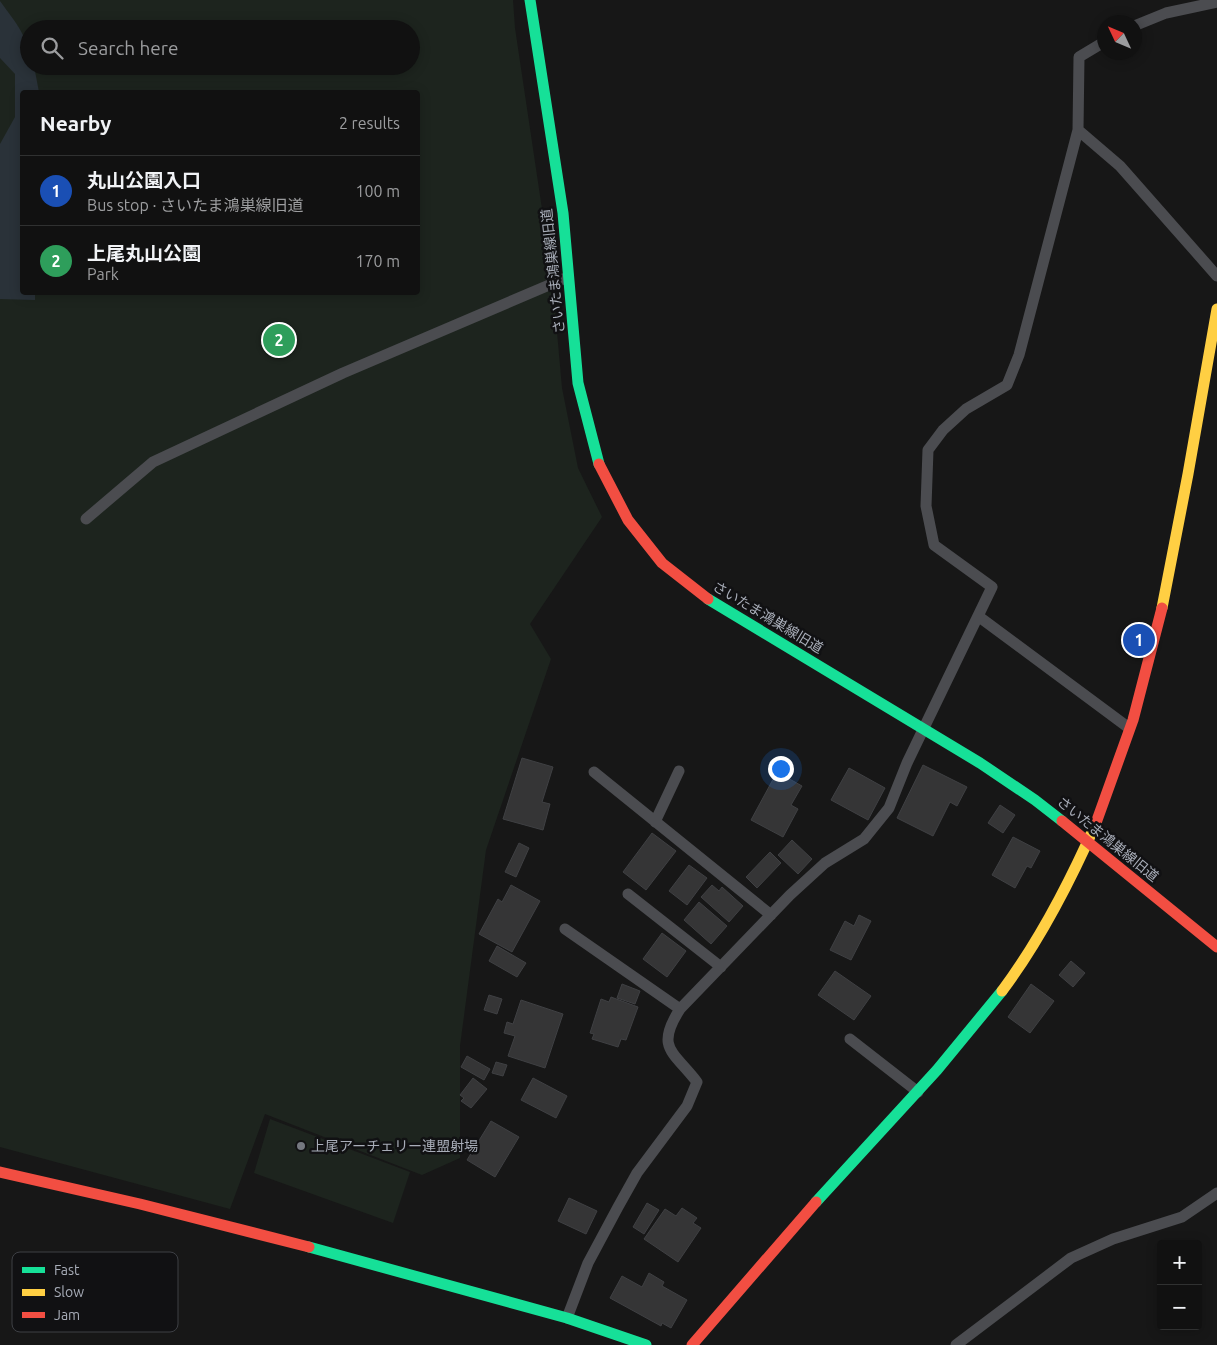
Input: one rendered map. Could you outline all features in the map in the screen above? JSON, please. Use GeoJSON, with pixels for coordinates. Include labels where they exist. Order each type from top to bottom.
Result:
{"type":"FeatureCollection","features":[{"type":"Feature","properties":{"kind":"street","name":"さいたま鴻巣線旧道"},"geometry":{"type":"LineString","coordinates":[[530,0],[563,213],[578,383],[597,461],[628,520],[662,562],[712,602],[924,729],[1036,800],[1217,947]]}},
{"type":"Feature","properties":{"kind":"street"},"geometry":{"type":"LineString","coordinates":[[692,1345],[834,1182],[979,1023],[1031,949],[1066,888],[1088,843],[1131,730],[1164,598],[1217,309]]}},
{"type":"Feature","properties":{"kind":"street"},"geometry":{"type":"LineString","coordinates":[[0,1172],[162,1209],[396,1269],[554,1316],[567,1318],[646,1345]]}},
{"type":"Feature","properties":{"kind":"lane"},"geometry":{"type":"LineString","coordinates":[[1142,23],[1166,13],[1217,2]]}},
{"type":"Feature","properties":{"kind":"lane"},"geometry":{"type":"LineString","coordinates":[[567,1318],[588,1263],[636,1173],[687,1106],[697,1082],[671,1053],[666,1039],[673,1020],[680,1009],[771,915],[825,863],[864,839],[889,808],[924,729],[992,587],[934,545],[926,506],[928,450],[943,430],[966,409],[1006,385],[1018,356],[1078,130],[1079,57],[1097,46]]}},
{"type":"Feature","properties":{"kind":"lane"},"geometry":{"type":"LineString","coordinates":[[1078,130],[1120,166],[1217,276]]}},
{"type":"Feature","properties":{"kind":"lane"},"geometry":{"type":"LineString","coordinates":[[86,519],[153,462],[343,373],[570,276]]}},
{"type":"Feature","properties":{"kind":"lane"},"geometry":{"type":"LineString","coordinates":[[978,616],[1131,730]]}},
{"type":"Feature","properties":{"kind":"lane"},"geometry":{"type":"LineString","coordinates":[[655,822],[679,771]]}},
{"type":"Feature","properties":{"kind":"lane"},"geometry":{"type":"LineString","coordinates":[[594,772],[771,915]]}},
{"type":"Feature","properties":{"kind":"lane"},"geometry":{"type":"LineString","coordinates":[[628,894],[721,968]]}},
{"type":"Feature","properties":{"kind":"lane"},"geometry":{"type":"LineString","coordinates":[[566,929],[680,1009]]}},
{"type":"Feature","properties":{"kind":"lane"},"geometry":{"type":"LineString","coordinates":[[850,1039],[918,1092]]}},
{"type":"Feature","properties":{"kind":"lane"},"geometry":{"type":"LineString","coordinates":[[956,1345],[1071,1258],[1113,1239],[1182,1217],[1217,1193]]}},
{"type":"Feature","properties":{"kind":"shaded area"},"geometry":{"type":"Polygon","coordinates":[[[0,0],[513,0],[515,28],[552,276],[562,388],[578,468],[602,517],[530,624],[551,659],[486,850],[460,1046],[460,1158],[422,1175],[265,1114],[230,1209],[0,1147],[0,0]]]}},
{"type":"Feature","properties":{"kind":"shaded area"},"geometry":{"type":"Polygon","coordinates":[[[0,1],[20,29],[20,75],[36,75],[39,90],[20,90],[20,295],[35,295],[35,300],[0,299],[0,144],[15,117],[15,74],[0,58],[0,1]]]}},
{"type":"Feature","properties":{"kind":"shaded area","name":"上尾アーチェリー連盟射場"},"geometry":{"type":"Polygon","coordinates":[[[270,1119],[410,1172],[393,1223],[254,1173],[270,1119]]]}},
{"type":"Feature","properties":{"kind":"building"},"geometry":{"type":"Polygon","coordinates":[[[522,758],[553,767],[542,802],[550,804],[543,830],[503,819],[522,758]]]}},
{"type":"Feature","properties":{"kind":"building"},"geometry":{"type":"Polygon","coordinates":[[[923,765],[967,787],[957,806],[950,802],[933,836],[897,818],[923,765]]]}},
{"type":"Feature","properties":{"kind":"building"},"geometry":{"type":"Polygon","coordinates":[[[849,768],[885,788],[868,820],[831,800],[849,768]]]}},
{"type":"Feature","properties":{"kind":"building"},"geometry":{"type":"Polygon","coordinates":[[[777,772],[802,786],[791,805],[798,809],[783,837],[751,820],[777,772]]]}},
{"type":"Feature","properties":{"kind":"building"},"geometry":{"type":"Polygon","coordinates":[[[1000,805],[1015,815],[1003,833],[988,823],[1000,805]]]}},
{"type":"Feature","properties":{"kind":"building"},"geometry":{"type":"Polygon","coordinates":[[[652,833],[676,851],[646,890],[623,872],[652,833]]]}},
{"type":"Feature","properties":{"kind":"building"},"geometry":{"type":"Polygon","coordinates":[[[1013,837],[1040,851],[1031,868],[1027,866],[1015,888],[992,875],[1013,837]]]}},
{"type":"Feature","properties":{"kind":"building"},"geometry":{"type":"Polygon","coordinates":[[[792,840],[812,859],[798,874],[778,855],[792,840]]]}},
{"type":"Feature","properties":{"kind":"building"},"geometry":{"type":"Polygon","coordinates":[[[519,843],[529,848],[516,877],[505,872],[519,843]]]}},
{"type":"Feature","properties":{"kind":"building"},"geometry":{"type":"Polygon","coordinates":[[[770,852],[781,863],[757,888],[746,877],[770,852]]]}},
{"type":"Feature","properties":{"kind":"building"},"geometry":{"type":"Polygon","coordinates":[[[689,865],[707,878],[687,905],[669,891],[689,865]]]}},
{"type":"Feature","properties":{"kind":"building"},"geometry":{"type":"Polygon","coordinates":[[[511,885],[540,901],[512,952],[479,934],[498,899],[502,902],[511,885]]]}},
{"type":"Feature","properties":{"kind":"building"},"geometry":{"type":"Polygon","coordinates":[[[712,885],[719,891],[722,887],[743,906],[729,922],[701,897],[712,885]]]}},
{"type":"Feature","properties":{"kind":"building"},"geometry":{"type":"Polygon","coordinates":[[[699,902],[727,926],[711,944],[684,920],[699,902]]]}},
{"type":"Feature","properties":{"kind":"building"},"geometry":{"type":"Polygon","coordinates":[[[859,915],[871,921],[851,960],[830,950],[845,921],[854,926],[859,915]]]}},
{"type":"Feature","properties":{"kind":"building"},"geometry":{"type":"Polygon","coordinates":[[[662,933],[686,951],[667,977],[643,959],[662,933]]]}},
{"type":"Feature","properties":{"kind":"building"},"geometry":{"type":"Polygon","coordinates":[[[497,946],[526,963],[517,977],[489,961],[497,946]]]}},
{"type":"Feature","properties":{"kind":"building"},"geometry":{"type":"Polygon","coordinates":[[[1071,961],[1085,973],[1073,987],[1059,975],[1071,961]]]}},
{"type":"Feature","properties":{"kind":"building"},"geometry":{"type":"Polygon","coordinates":[[[835,971],[871,996],[854,1020],[818,995],[835,971]]]}},
{"type":"Feature","properties":{"kind":"building"},"geometry":{"type":"Polygon","coordinates":[[[622,984],[640,991],[635,1004],[617,998],[622,984]]]}},
{"type":"Feature","properties":{"kind":"building"},"geometry":{"type":"Polygon","coordinates":[[[1031,984],[1054,1001],[1030,1033],[1008,1017],[1031,984]]]}},
{"type":"Feature","properties":{"kind":"building"},"geometry":{"type":"Polygon","coordinates":[[[489,995],[502,999],[497,1014],[484,1010],[489,995]]]}},
{"type":"Feature","properties":{"kind":"building"},"geometry":{"type":"Polygon","coordinates":[[[611,997],[638,1007],[626,1040],[621,1039],[618,1047],[592,1039],[594,1034],[590,1033],[601,999],[609,1002],[611,997]]]}},
{"type":"Feature","properties":{"kind":"building"},"geometry":{"type":"Polygon","coordinates":[[[521,1000],[563,1014],[545,1068],[508,1056],[515,1036],[504,1033],[507,1022],[513,1024],[521,1000]]]}},
{"type":"Feature","properties":{"kind":"building"},"geometry":{"type":"Polygon","coordinates":[[[467,1056],[490,1069],[484,1080],[461,1067],[467,1056]]]}},
{"type":"Feature","properties":{"kind":"building"},"geometry":{"type":"Polygon","coordinates":[[[496,1062],[507,1065],[503,1076],[492,1073],[496,1062]]]}},
{"type":"Feature","properties":{"kind":"building"},"geometry":{"type":"Polygon","coordinates":[[[473,1078],[487,1089],[471,1108],[461,1101],[464,1098],[460,1095],[473,1078]]]}},
{"type":"Feature","properties":{"kind":"building"},"geometry":{"type":"Polygon","coordinates":[[[533,1078],[567,1096],[556,1118],[521,1100],[533,1078]]]}},
{"type":"Feature","properties":{"kind":"building"},"geometry":{"type":"Polygon","coordinates":[[[491,1121],[519,1137],[495,1177],[467,1160],[491,1121]]]}},
{"type":"Feature","properties":{"kind":"building"},"geometry":{"type":"Polygon","coordinates":[[[569,1198],[597,1211],[586,1234],[558,1221],[569,1198]]]}},
{"type":"Feature","properties":{"kind":"building"},"geometry":{"type":"Polygon","coordinates":[[[647,1203],[659,1210],[644,1234],[633,1227],[647,1203]]]}},
{"type":"Feature","properties":{"kind":"building"},"geometry":{"type":"Polygon","coordinates":[[[682,1208],[697,1218],[693,1223],[701,1228],[678,1262],[644,1239],[665,1209],[676,1216],[682,1208]]]}},
{"type":"Feature","properties":{"kind":"building"},"geometry":{"type":"Polygon","coordinates":[[[649,1273],[664,1282],[662,1286],[687,1300],[671,1328],[662,1323],[661,1326],[610,1298],[622,1276],[642,1287],[649,1273]]]}},
{"type":"Feature","properties":{"kind":"traffic: fast"},"geometry":{"type":"LineString","coordinates":[[530,0],[563,213],[578,383],[599,464]]}},
{"type":"Feature","properties":{"kind":"traffic: fast"},"geometry":{"type":"LineString","coordinates":[[708,599],[980,763],[1035,800],[1062,821]]}},
{"type":"Feature","properties":{"kind":"traffic: fast"},"geometry":{"type":"LineString","coordinates":[[816,1202],[937,1070],[1002,991]]}},
{"type":"Feature","properties":{"kind":"traffic: fast"},"geometry":{"type":"LineString","coordinates":[[309,1247],[567,1318],[646,1345]]}},
{"type":"Feature","properties":{"kind":"traffic: slow"},"geometry":{"type":"LineString","coordinates":[[1162,608],[1217,309]]}},
{"type":"Feature","properties":{"kind":"traffic: slow"},"geometry":{"type":"LineString","coordinates":[[1002,991],[1054,910],[1096,823]]}},
{"type":"Feature","properties":{"kind":"traffic: jam"},"geometry":{"type":"LineString","coordinates":[[599,464],[628,520],[662,563],[708,599]]}},
{"type":"Feature","properties":{"kind":"traffic: jam"},"geometry":{"type":"LineString","coordinates":[[1096,823],[1133,720],[1162,608]]}},
{"type":"Feature","properties":{"kind":"traffic: jam"},"geometry":{"type":"LineString","coordinates":[[1062,821],[1217,947]]}},
{"type":"Feature","properties":{"kind":"traffic: jam"},"geometry":{"type":"LineString","coordinates":[[0,1172],[140,1204],[309,1247]]}},
{"type":"Feature","properties":{"kind":"traffic: jam"},"geometry":{"type":"LineString","coordinates":[[692,1345],[816,1202]]}},
{"type":"Feature","properties":{"kind":"place","name":"上尾丸山公園"},"geometry":{"type":"Point","coordinates":[279,340]}},
{"type":"Feature","properties":{"kind":"place","name":"丸山公園入口"},"geometry":{"type":"Point","coordinates":[1139,640]}},
{"type":"Feature","properties":{"kind":"place","name":"上尾アーチェリー連盟射場"},"geometry":{"type":"Point","coordinates":[301,1146]}}]}
